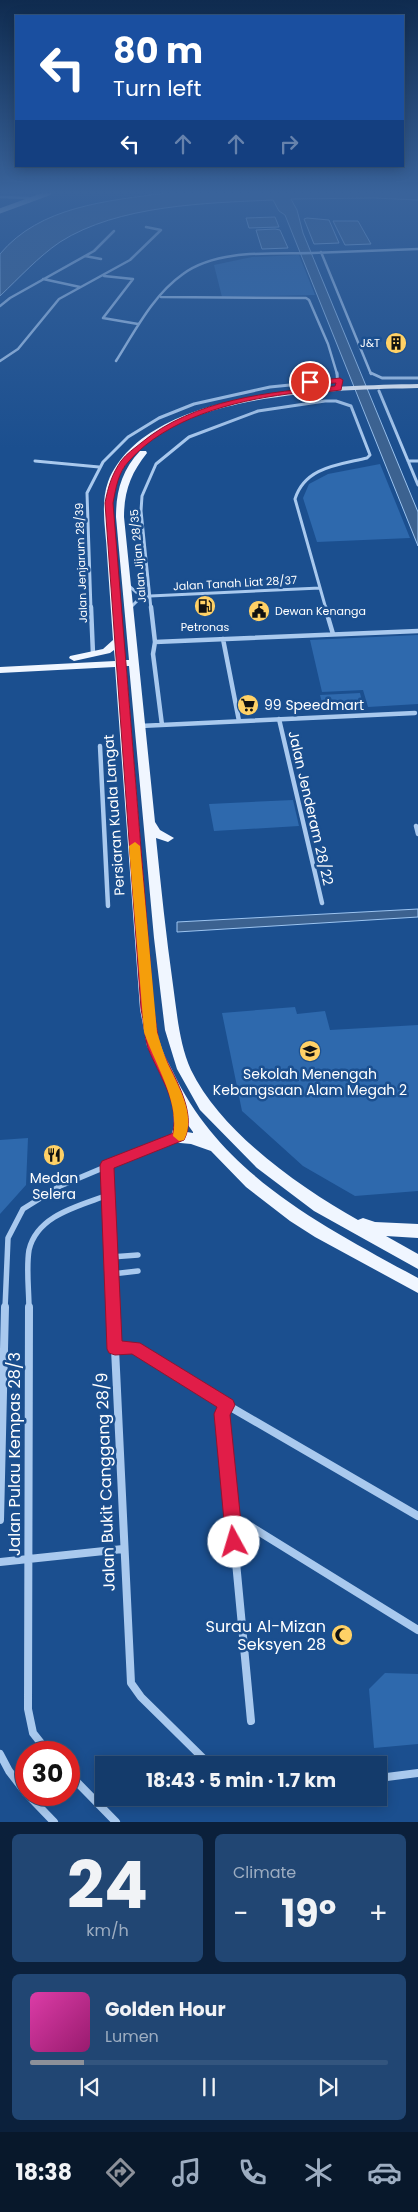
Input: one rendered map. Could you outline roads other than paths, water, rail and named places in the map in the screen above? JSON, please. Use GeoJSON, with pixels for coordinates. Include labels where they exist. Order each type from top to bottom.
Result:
{"type":"FeatureCollection","features":[{"type":"Feature","properties":{"kind":"main road","name":"Persiaran Kuala Langat"},"geometry":{"type":"LineString","coordinates":[[350,390],[339,384],[238,401],[184,420],[147,441],[125,460],[114,480],[109,503],[122,682],[150,1032],[160,1060],[178,1097],[198,1128],[215,1148],[251,1183],[295,1216],[418,1286]]}},
{"type":"Feature","properties":{"kind":"main road"},"geometry":{"type":"LineString","coordinates":[[375,390],[418,386]]}},
{"type":"Feature","properties":{"kind":"main road"},"geometry":{"type":"LineString","coordinates":[[418,390],[350,390],[286,397],[229,408],[184,426],[154,443],[136,460],[121,490],[126,583],[152,853],[172,1030],[184,1069],[192,1084],[218,1121],[236,1136],[262,1164],[318,1206],[418,1262]]}},
{"type":"Feature","properties":{"kind":"main road"},"geometry":{"type":"LineString","coordinates":[[112,547],[123,546]]}},
{"type":"Feature","properties":{"kind":"main road"},"geometry":{"type":"LineString","coordinates":[[74,658],[109,650],[119,641]]}},
{"type":"Feature","properties":{"kind":"main road"},"geometry":{"type":"LineString","coordinates":[[0,662],[74,658],[134,659]]}},
{"type":"Feature","properties":{"kind":"main road"},"geometry":{"type":"LineString","coordinates":[[0,670],[89,666],[121,659]]}},
{"type":"Feature","properties":{"kind":"main road"},"geometry":{"type":"LineString","coordinates":[[89,666],[114,673],[122,682]]}},
{"type":"Feature","properties":{"kind":"main road"},"geometry":{"type":"LineString","coordinates":[[149,822],[156,833],[167,838],[152,848],[152,853]]}},
{"type":"Feature","properties":{"kind":"main road"},"geometry":{"type":"LineString","coordinates":[[192,1084],[198,1128],[236,1136]]}},
{"type":"Feature","properties":{"kind":"main road"},"geometry":{"type":"LineString","coordinates":[[178,1097],[181,1126],[177,1137],[192,1138],[215,1148]]}},
{"type":"Feature","properties":{"kind":"main road"},"geometry":{"type":"LineString","coordinates":[[342,1218],[375,1230],[418,1231]]}},
{"type":"Feature","properties":{"kind":"street"},"geometry":{"type":"LineString","coordinates":[[0,361],[16,352],[50,307],[81,287],[100,278]]}},
{"type":"Feature","properties":{"kind":"street"},"geometry":{"type":"LineString","coordinates":[[124,278],[134,279],[103,318],[138,324]]}},
{"type":"Feature","properties":{"kind":"street"},"geometry":{"type":"LineString","coordinates":[[116,361],[138,324],[177,278]]}},
{"type":"Feature","properties":{"kind":"street"},"geometry":{"type":"LineString","coordinates":[[331,278],[371,374],[378,377],[418,378]]}},
{"type":"Feature","properties":{"kind":"street"},"geometry":{"type":"LineString","coordinates":[[0,306],[43,279],[81,287]]}},
{"type":"Feature","properties":{"kind":"street"},"geometry":{"type":"LineString","coordinates":[[161,297],[306,298],[310,300],[339,384]]}},
{"type":"Feature","properties":{"kind":"street","name":"Jalan Jenjarum 28/39"},"geometry":{"type":"LineString","coordinates":[[93,654],[88,493],[92,477],[99,467],[137,431],[187,407],[212,398],[276,385],[339,384]]}},
{"type":"Feature","properties":{"kind":"street"},"geometry":{"type":"LineString","coordinates":[[375,390],[418,485]]}},
{"type":"Feature","properties":{"kind":"street","name":"Jalan Jijan 28/35"},"geometry":{"type":"LineString","coordinates":[[155,642],[142,496],[150,474],[166,454],[189,437],[204,430],[258,411],[306,402],[344,402],[352,409],[370,455],[368,458],[311,474],[302,481],[296,491],[296,508],[320,588]]}},
{"type":"Feature","properties":{"kind":"street"},"geometry":{"type":"LineString","coordinates":[[408,461],[418,460]]}},
{"type":"Feature","properties":{"kind":"street"},"geometry":{"type":"LineString","coordinates":[[36,461],[99,467]]}},
{"type":"Feature","properties":{"kind":"street"},"geometry":{"type":"LineString","coordinates":[[126,583],[136,592],[150,596]]}},
{"type":"Feature","properties":{"kind":"street"},"geometry":{"type":"LineString","coordinates":[[320,588],[333,634]]}},
{"type":"Feature","properties":{"kind":"street","name":"Jalan Tanah Liat 28/37"},"geometry":{"type":"LineString","coordinates":[[150,596],[320,588]]}},
{"type":"Feature","properties":{"kind":"street"},"geometry":{"type":"LineString","coordinates":[[129,609],[138,600],[150,596]]}},
{"type":"Feature","properties":{"kind":"street"},"geometry":{"type":"LineString","coordinates":[[162,725],[153,654],[155,642],[418,631]]}},
{"type":"Feature","properties":{"kind":"street"},"geometry":{"type":"LineString","coordinates":[[224,639],[239,721]]}},
{"type":"Feature","properties":{"kind":"street"},"geometry":{"type":"LineString","coordinates":[[140,726],[415,713]]}},
{"type":"Feature","properties":{"kind":"street","name":"Jalan Jenderam 28/22"},"geometry":{"type":"LineString","coordinates":[[279,719],[322,903]]}},
{"type":"Feature","properties":{"kind":"street"},"geometry":{"type":"LineString","coordinates":[[100,746],[108,906]]}},
{"type":"Feature","properties":{"kind":"street"},"geometry":{"type":"LineString","coordinates":[[416,826],[418,834]]}},
{"type":"Feature","properties":{"kind":"street"},"geometry":{"type":"LineString","coordinates":[[0,1520],[8,1238],[17,1218],[34,1202],[107,1165],[198,1128]]}},
{"type":"Feature","properties":{"kind":"street","name":"Jalan Bukit Canggang 28/9"},"geometry":{"type":"LineString","coordinates":[[107,1165],[123,1549],[131,1684],[141,1698],[201,1756]]}},
{"type":"Feature","properties":{"kind":"street","name":"Jalan Pulau Kempas 28/3"},"geometry":{"type":"LineString","coordinates":[[38,1741],[33,1736],[29,1723],[30,1244],[38,1231],[49,1220],[108,1195]]}},
{"type":"Feature","properties":{"kind":"street"},"geometry":{"type":"LineString","coordinates":[[111,1257],[138,1255]]}},
{"type":"Feature","properties":{"kind":"street"},"geometry":{"type":"LineString","coordinates":[[112,1274],[138,1271]]}},
{"type":"Feature","properties":{"kind":"street"},"geometry":{"type":"LineString","coordinates":[[115,1349],[134,1347],[227,1405],[418,1516]]}},
{"type":"Feature","properties":{"kind":"street"},"geometry":{"type":"LineString","coordinates":[[227,1405],[222,1414],[251,1720]]}},
{"type":"Feature","properties":{"kind":"street"},"geometry":{"type":"LineString","coordinates":[[232,1522],[245,1522],[418,1630]]}},
{"type":"Feature","properties":{"kind":"street"},"geometry":{"type":"LineString","coordinates":[[0,1562],[123,1549]]}},
{"type":"Feature","properties":{"kind":"street"},"geometry":{"type":"LineString","coordinates":[[0,1754],[15,1779]]}},
{"type":"Feature","properties":{"kind":"street"},"geometry":{"type":"LineString","coordinates":[[387,1777],[418,1773]]}},
{"type":"Feature","properties":{"kind":"street"},"geometry":{"type":"LineString","coordinates":[[80,1785],[116,1822]]}},
{"type":"Feature","properties":{"kind":"street"},"geometry":{"type":"LineString","coordinates":[[39,1806],[54,1822]]}},
{"type":"Feature","properties":{"kind":"place","name":"J&T"},"geometry":{"type":"Point","coordinates":[396,343]}},
{"type":"Feature","properties":{"kind":"place","name":"Petronas"},"geometry":{"type":"Point","coordinates":[205,606]}},
{"type":"Feature","properties":{"kind":"place","name":"Dewan Kenanga"},"geometry":{"type":"Point","coordinates":[259,611]}},
{"type":"Feature","properties":{"kind":"place","name":"99 Speedmart"},"geometry":{"type":"Point","coordinates":[248,705]}},
{"type":"Feature","properties":{"kind":"place","name":"Sekolah Menengah Kebangsaan Alam Megah 2"},"geometry":{"type":"Point","coordinates":[310,1051]}},
{"type":"Feature","properties":{"kind":"place","name":"Medan Selera"},"geometry":{"type":"Point","coordinates":[54,1155]}},
{"type":"Feature","properties":{"kind":"place","name":"Surau Al-Mizan Seksyen 28"},"geometry":{"type":"Point","coordinates":[342,1635]}}]}
